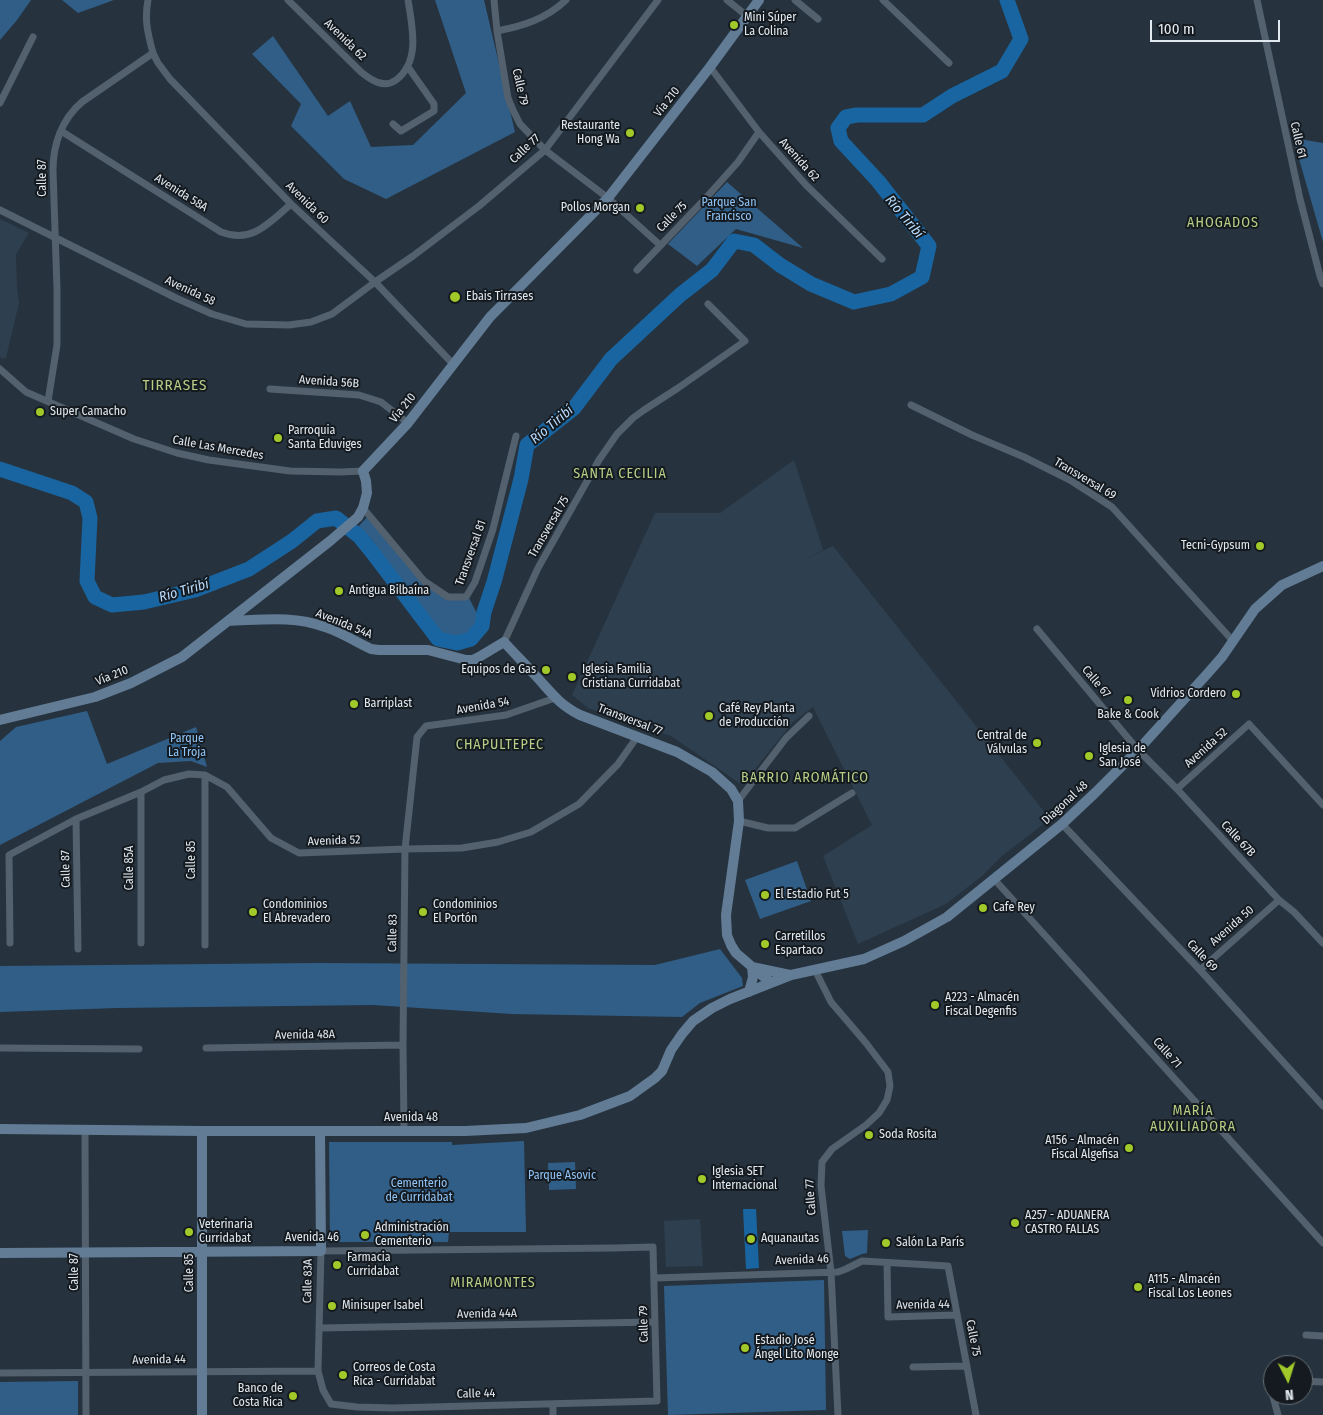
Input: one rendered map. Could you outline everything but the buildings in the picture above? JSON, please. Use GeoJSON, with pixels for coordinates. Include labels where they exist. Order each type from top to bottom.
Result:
{"type":"FeatureCollection","features":[{"type":"Feature","properties":{"kind":"street"},"geometry":{"type":"LineString","coordinates":[[148,0],[145,14],[153,53]]}},
{"type":"Feature","properties":{"kind":"street","name":"Avenida 62"},"geometry":{"type":"LineString","coordinates":[[288,0],[371,80],[386,84],[393,82],[408,67]]}},
{"type":"Feature","properties":{"kind":"street"},"geometry":{"type":"LineString","coordinates":[[393,124],[401,131],[434,111],[434,104],[408,67],[413,39],[408,0]]}},
{"type":"Feature","properties":{"kind":"street","name":"Calle 79"},"geometry":{"type":"LineString","coordinates":[[494,0],[508,98],[520,124],[545,150],[608,198]]}},
{"type":"Feature","properties":{"kind":"street"},"geometry":{"type":"LineString","coordinates":[[497,31],[521,27],[533,22],[559,7],[566,0]]}},
{"type":"Feature","properties":{"kind":"street","name":"Calle 77"},"geometry":{"type":"LineString","coordinates":[[375,282],[414,256],[545,150],[658,0]]}},
{"type":"Feature","properties":{"kind":"street"},"geometry":{"type":"LineString","coordinates":[[727,0],[747,16]]}},
{"type":"Feature","properties":{"kind":"street","name":"Vía 210"},"geometry":{"type":"LineString","coordinates":[[363,471],[408,423],[490,316],[608,198],[710,67],[759,0]]}},
{"type":"Feature","properties":{"kind":"street"},"geometry":{"type":"LineString","coordinates":[[795,0],[818,19]]}},
{"type":"Feature","properties":{"kind":"street"},"geometry":{"type":"LineString","coordinates":[[884,0],[949,63]]}},
{"type":"Feature","properties":{"kind":"street","name":"Calle 61"},"geometry":{"type":"LineString","coordinates":[[1257,0],[1300,200],[1323,284]]}},
{"type":"Feature","properties":{"kind":"street"},"geometry":{"type":"LineString","coordinates":[[0,102],[33,36]]}},
{"type":"Feature","properties":{"kind":"street","name":"Calle 87"},"geometry":{"type":"LineString","coordinates":[[48,401],[56,344],[57,289],[53,157],[55,144],[74,108],[153,53]]}},
{"type":"Feature","properties":{"kind":"street","name":"Avenida 60"},"geometry":{"type":"LineString","coordinates":[[153,53],[170,79],[291,204],[375,282],[453,364]]}},
{"type":"Feature","properties":{"kind":"street","name":"Avenida 62"},"geometry":{"type":"LineString","coordinates":[[710,67],[760,132],[806,185],[882,259]]}},
{"type":"Feature","properties":{"kind":"street","name":"Avenida 58A"},"geometry":{"type":"LineString","coordinates":[[61,131],[220,232],[229,235],[248,235],[257,232],[291,204]]}},
{"type":"Feature","properties":{"kind":"street","name":"Calle 75"},"geometry":{"type":"LineString","coordinates":[[637,270],[738,162],[760,132]]}},
{"type":"Feature","properties":{"kind":"street"},"geometry":{"type":"LineString","coordinates":[[608,198],[660,245]]}},
{"type":"Feature","properties":{"kind":"street","name":"Avenida 58"},"geometry":{"type":"LineString","coordinates":[[0,210],[176,298],[212,314],[246,324],[289,325],[311,322],[332,314],[375,282]]}},
{"type":"Feature","properties":{"kind":"street","name":"Transversal 75"},"geometry":{"type":"LineString","coordinates":[[504,642],[538,568],[599,460],[617,434],[639,414],[745,341],[708,304]]}},
{"type":"Feature","properties":{"kind":"street","name":"Calle Las Mercedes"},"geometry":{"type":"LineString","coordinates":[[0,369],[26,392],[134,440],[177,453],[209,460],[290,471],[363,471]]}},
{"type":"Feature","properties":{"kind":"street","name":"Avenida 56B"},"geometry":{"type":"LineString","coordinates":[[270,389],[359,395],[381,402],[408,423]]}},
{"type":"Feature","properties":{"kind":"street","name":"Transversal 69"},"geometry":{"type":"LineString","coordinates":[[911,405],[1070,480],[1112,507],[1233,641]]}},
{"type":"Feature","properties":{"kind":"street","name":"Transversal 81"},"geometry":{"type":"LineString","coordinates":[[361,512],[424,581],[448,597],[466,597],[474,582],[493,529],[516,436]]}},
{"type":"Feature","properties":{"kind":"street"},"geometry":{"type":"LineString","coordinates":[[361,512],[367,493],[363,471]]}},
{"type":"Feature","properties":{"kind":"street","name":"Vía 210"},"geometry":{"type":"LineString","coordinates":[[0,720],[96,696],[130,683],[182,657],[330,541],[361,512]]}},
{"type":"Feature","properties":{"kind":"street","name":"Diagonal 48"},"geometry":{"type":"LineString","coordinates":[[771,984],[791,975],[864,959],[904,941],[947,917],[1062,824],[1138,750],[1222,658],[1255,609],[1282,585],[1323,566]]}},
{"type":"Feature","properties":{"kind":"street","name":"Avenida 54A"},"geometry":{"type":"LineString","coordinates":[[228,621],[293,619],[327,627],[371,649],[428,650],[466,660],[479,658],[504,642]]}},
{"type":"Feature","properties":{"kind":"street","name":"Calle 67"},"geometry":{"type":"LineString","coordinates":[[1036,629],[1138,750]]}},
{"type":"Feature","properties":{"kind":"street","name":"Transversal 77"},"geometry":{"type":"LineString","coordinates":[[504,642],[566,708],[677,752],[712,772],[731,789],[738,801]]}},
{"type":"Feature","properties":{"kind":"street","name":"Avenida 54"},"geometry":{"type":"LineString","coordinates":[[417,737],[426,726],[506,716],[555,698]]}},
{"type":"Feature","properties":{"kind":"street"},"geometry":{"type":"LineString","coordinates":[[771,984],[736,953],[727,935],[726,925],[730,884],[739,821],[738,801],[786,738],[809,716]]}},
{"type":"Feature","properties":{"kind":"street","name":"Avenida 52"},"geometry":{"type":"LineString","coordinates":[[1177,789],[1249,724],[1323,805]]}},
{"type":"Feature","properties":{"kind":"street","name":"Calle 83"},"geometry":{"type":"LineString","coordinates":[[404,1130],[405,849],[417,737]]}},
{"type":"Feature","properties":{"kind":"street","name":"Avenida 52"},"geometry":{"type":"LineString","coordinates":[[205,775],[227,787],[271,838],[299,854],[462,848],[498,842],[531,832],[579,804],[618,764],[637,737]]}},
{"type":"Feature","properties":{"kind":"street","name":"Calle 67B"},"geometry":{"type":"LineString","coordinates":[[1138,750],[1177,789],[1280,900],[1323,942]]}},
{"type":"Feature","properties":{"kind":"street"},"geometry":{"type":"LineString","coordinates":[[10,943],[10,855],[76,819],[141,792],[164,780],[189,774],[205,775]]}},
{"type":"Feature","properties":{"kind":"street","name":"Calle 85"},"geometry":{"type":"LineString","coordinates":[[205,775],[205,945]]}},
{"type":"Feature","properties":{"kind":"street","name":"Calle 85A"},"geometry":{"type":"LineString","coordinates":[[141,792],[141,943]]}},
{"type":"Feature","properties":{"kind":"street"},"geometry":{"type":"LineString","coordinates":[[739,821],[768,828],[795,828],[852,793]]}},
{"type":"Feature","properties":{"kind":"street","name":"Calle 87"},"geometry":{"type":"LineString","coordinates":[[76,819],[78,949]]}},
{"type":"Feature","properties":{"kind":"street","name":"Calle 69"},"geometry":{"type":"LineString","coordinates":[[1062,824],[1322,1103]]}},
{"type":"Feature","properties":{"kind":"street","name":"Calle 71"},"geometry":{"type":"LineString","coordinates":[[994,879],[1323,1243]]}},
{"type":"Feature","properties":{"kind":"street","name":"Avenida 50"},"geometry":{"type":"LineString","coordinates":[[1200,970],[1280,900]]}},
{"type":"Feature","properties":{"kind":"street"},"geometry":{"type":"LineString","coordinates":[[752,967],[791,975]]}},
{"type":"Feature","properties":{"kind":"street"},"geometry":{"type":"LineString","coordinates":[[748,992],[753,977],[752,967]]}},
{"type":"Feature","properties":{"kind":"street","name":"Calle 77"},"geometry":{"type":"LineString","coordinates":[[816,970],[831,1002],[888,1072],[890,1086],[887,1100],[879,1113],[866,1125],[832,1149],[822,1162],[821,1186],[831,1272],[838,1415]]}},
{"type":"Feature","properties":{"kind":"street","name":"Avenida 48"},"geometry":{"type":"LineString","coordinates":[[0,1130],[465,1131],[526,1128],[580,1115],[630,1096],[646,1085],[662,1070],[682,1034],[693,1021],[712,1008],[771,984]]}},
{"type":"Feature","properties":{"kind":"street","name":"Avenida 48A"},"geometry":{"type":"LineString","coordinates":[[206,1048],[403,1045]]}},
{"type":"Feature","properties":{"kind":"street"},"geometry":{"type":"LineString","coordinates":[[0,1048],[139,1049]]}},
{"type":"Feature","properties":{"kind":"street","name":"Calle 87"},"geometry":{"type":"LineString","coordinates":[[85,1130],[86,1415]]}},
{"type":"Feature","properties":{"kind":"street","name":"Calle 85"},"geometry":{"type":"LineString","coordinates":[[202,1131],[202,1415]]}},
{"type":"Feature","properties":{"kind":"street","name":"Calle 83A"},"geometry":{"type":"LineString","coordinates":[[318,1371],[321,1251],[320,1131]]}},
{"type":"Feature","properties":{"kind":"street","name":"Calle 79"},"geometry":{"type":"LineString","coordinates":[[653,1246],[657,1401]]}},
{"type":"Feature","properties":{"kind":"street","name":"Avenida 46"},"geometry":{"type":"LineString","coordinates":[[0,1253],[614,1248],[653,1246]]}},
{"type":"Feature","properties":{"kind":"street","name":"Avenida 46"},"geometry":{"type":"LineString","coordinates":[[655,1278],[831,1272],[846,1269],[862,1261],[948,1266]]}},
{"type":"Feature","properties":{"kind":"street","name":"Avenida 44"},"geometry":{"type":"LineString","coordinates":[[887,1262],[888,1317],[957,1315]]}},
{"type":"Feature","properties":{"kind":"street","name":"Calle 75"},"geometry":{"type":"LineString","coordinates":[[948,1266],[976,1415]]}},
{"type":"Feature","properties":{"kind":"street","name":"Avenida 44A"},"geometry":{"type":"LineString","coordinates":[[320,1328],[655,1322]]}},
{"type":"Feature","properties":{"kind":"street"},"geometry":{"type":"LineString","coordinates":[[1306,1335],[1323,1336]]}},
{"type":"Feature","properties":{"kind":"street"},"geometry":{"type":"LineString","coordinates":[[913,1368],[967,1366]]}},
{"type":"Feature","properties":{"kind":"street","name":"Avenida 44"},"geometry":{"type":"LineString","coordinates":[[0,1373],[318,1371]]}},
{"type":"Feature","properties":{"kind":"street","name":"Calle 44"},"geometry":{"type":"LineString","coordinates":[[318,1371],[323,1390],[331,1404],[345,1406],[393,1408],[657,1401]]}},
{"type":"Feature","properties":{"kind":"street"},"geometry":{"type":"LineString","coordinates":[[552,1415],[553,1404]]}},
{"type":"Feature","properties":{"kind":"shaded area"},"geometry":{"type":"Polygon","coordinates":[[[0,219],[29,233],[16,254],[19,303],[6,358],[2,359],[0,357],[0,219]]]}},
{"type":"Feature","properties":{"kind":"shaded area"},"geometry":{"type":"Polygon","coordinates":[[[794,460],[823,550],[808,558],[833,546],[1050,819],[1002,856],[982,876],[946,904],[858,944],[823,856],[872,825],[813,707],[793,722],[742,785],[671,736],[588,708],[572,695],[655,513],[720,513],[794,460]]]}},
{"type":"Feature","properties":{"kind":"shaded area","name":"Aquanautas"},"geometry":{"type":"Polygon","coordinates":[[[743,1209],[756,1209],[759,1268],[746,1269],[743,1209]]]}},
{"type":"Feature","properties":{"kind":"shaded area"},"geometry":{"type":"Polygon","coordinates":[[[700,1219],[703,1266],[666,1267],[664,1221],[700,1219]]]}},
{"type":"Feature","properties":{"kind":"green space"},"geometry":{"type":"Polygon","coordinates":[[[0,0],[31,0],[0,40],[0,0]]]}},
{"type":"Feature","properties":{"kind":"green space"},"geometry":{"type":"Polygon","coordinates":[[[62,0],[114,0],[78,13],[62,0]]]}},
{"type":"Feature","properties":{"kind":"green space"},"geometry":{"type":"Polygon","coordinates":[[[435,0],[484,0],[515,132],[386,199],[344,179],[291,126],[301,104],[252,54],[273,36],[328,116],[350,101],[371,147],[413,145],[466,93],[435,0]]]}},
{"type":"Feature","properties":{"kind":"green space"},"geometry":{"type":"Polygon","coordinates":[[[1293,138],[1323,143],[1323,242],[1293,138]]]}},
{"type":"Feature","properties":{"kind":"green space","name":"Parque San Francisco"},"geometry":{"type":"Polygon","coordinates":[[[727,182],[803,248],[736,229],[697,266],[668,244],[727,182]]]}},
{"type":"Feature","properties":{"kind":"green space"},"geometry":{"type":"Polygon","coordinates":[[[368,516],[422,582],[449,599],[469,598],[481,621],[466,637],[452,639],[436,635],[372,540],[358,527],[368,516]]]}},
{"type":"Feature","properties":{"kind":"green space","name":"Parque La Troja"},"geometry":{"type":"Polygon","coordinates":[[[87,711],[107,764],[196,727],[207,767],[191,761],[158,763],[0,845],[0,741],[16,727],[87,711]]]}},
{"type":"Feature","properties":{"kind":"green space"},"geometry":{"type":"Polygon","coordinates":[[[797,861],[811,901],[760,919],[745,880],[797,861]]]}},
{"type":"Feature","properties":{"kind":"green space"},"geometry":{"type":"Polygon","coordinates":[[[720,949],[742,978],[743,986],[700,1003],[682,1017],[512,1014],[373,1005],[117,1008],[0,1012],[0,966],[317,963],[655,965],[720,949]]]}},
{"type":"Feature","properties":{"kind":"green space","name":"Cementerio de Curridabat"},"geometry":{"type":"Polygon","coordinates":[[[524,1141],[526,1232],[449,1232],[448,1242],[330,1242],[329,1142],[452,1142],[452,1145],[524,1141]]]}},
{"type":"Feature","properties":{"kind":"green space","name":"Parque Asovic"},"geometry":{"type":"Polygon","coordinates":[[[575,1162],[576,1189],[549,1190],[548,1163],[575,1162]]]}},
{"type":"Feature","properties":{"kind":"green space"},"geometry":{"type":"Polygon","coordinates":[[[868,1230],[867,1253],[850,1259],[845,1256],[842,1231],[868,1230]]]}},
{"type":"Feature","properties":{"kind":"green space","name":"Estadio José Ángel Lito Monge"},"geometry":{"type":"Polygon","coordinates":[[[824,1280],[826,1410],[668,1415],[664,1286],[824,1280]]]}},
{"type":"Feature","properties":{"kind":"green space"},"geometry":{"type":"Polygon","coordinates":[[[78,1381],[78,1415],[0,1415],[0,1382],[78,1381]]]}},
{"type":"Feature","properties":{"kind":"waterway","name":"Río Tiribí"},"geometry":{"type":"LineString","coordinates":[[0,469],[72,493],[86,502],[90,518],[87,581],[95,597],[112,605],[144,602],[195,590],[249,569],[292,541],[317,521],[336,518],[359,536],[438,639],[457,643],[471,639],[482,626],[484,612],[494,582],[521,479],[527,445],[574,408],[611,359],[680,295],[712,270],[734,241],[754,245],[780,265],[811,284],[854,302],[891,294],[922,277],[929,246],[878,181],[841,141],[838,128],[846,117],[857,115],[923,115],[952,96],[1002,71],[1021,39],[1007,0]]}},
{"type":"Feature","properties":{"kind":"place","name":"Mini Súper La Colina"},"geometry":{"type":"Point","coordinates":[734,25]}},
{"type":"Feature","properties":{"kind":"place","name":"Restaurante Hong Wa"},"geometry":{"type":"Point","coordinates":[630,133]}},
{"type":"Feature","properties":{"kind":"place","name":"Pollos Morgan"},"geometry":{"type":"Point","coordinates":[640,208]}},
{"type":"Feature","properties":{"kind":"place","name":"Ebais Tirrases"},"geometry":{"type":"Point","coordinates":[455,297]}},
{"type":"Feature","properties":{"kind":"place","name":"Super Camacho"},"geometry":{"type":"Point","coordinates":[40,412]}},
{"type":"Feature","properties":{"kind":"place","name":"Parroquia Santa Eduviges"},"geometry":{"type":"Point","coordinates":[278,438]}},
{"type":"Feature","properties":{"kind":"place","name":"Tecni-Gypsum"},"geometry":{"type":"Point","coordinates":[1260,546]}},
{"type":"Feature","properties":{"kind":"place","name":"Antigua Bilbaína"},"geometry":{"type":"Point","coordinates":[339,591]}},
{"type":"Feature","properties":{"kind":"place","name":"Equipos de Gas"},"geometry":{"type":"Point","coordinates":[546,670]}},
{"type":"Feature","properties":{"kind":"place","name":"Iglesia Familia Cristiana Curridabat"},"geometry":{"type":"Point","coordinates":[572,677]}},
{"type":"Feature","properties":{"kind":"place","name":"Vidrios Cordero"},"geometry":{"type":"Point","coordinates":[1236,694]}},
{"type":"Feature","properties":{"kind":"place","name":"Bake & Cook"},"geometry":{"type":"Point","coordinates":[1128,700]}},
{"type":"Feature","properties":{"kind":"place","name":"Barriplast"},"geometry":{"type":"Point","coordinates":[354,704]}},
{"type":"Feature","properties":{"kind":"place","name":"Café Rey Planta de Producción"},"geometry":{"type":"Point","coordinates":[709,716]}},
{"type":"Feature","properties":{"kind":"place","name":"Central de Válvulas"},"geometry":{"type":"Point","coordinates":[1037,743]}},
{"type":"Feature","properties":{"kind":"place","name":"Iglesia de San José"},"geometry":{"type":"Point","coordinates":[1089,756]}},
{"type":"Feature","properties":{"kind":"place","name":"El Estadio Fut 5"},"geometry":{"type":"Point","coordinates":[765,895]}},
{"type":"Feature","properties":{"kind":"place","name":"Cafe Rey"},"geometry":{"type":"Point","coordinates":[983,908]}},
{"type":"Feature","properties":{"kind":"place","name":"Condominios El Abrevadero"},"geometry":{"type":"Point","coordinates":[253,912]}},
{"type":"Feature","properties":{"kind":"place","name":"Condominios El Portón"},"geometry":{"type":"Point","coordinates":[423,912]}},
{"type":"Feature","properties":{"kind":"place","name":"Carretillos Espartaco"},"geometry":{"type":"Point","coordinates":[765,944]}},
{"type":"Feature","properties":{"kind":"place","name":"A223 - Almacén Fiscal Degenfis"},"geometry":{"type":"Point","coordinates":[935,1005]}},
{"type":"Feature","properties":{"kind":"place","name":"Soda Rosita"},"geometry":{"type":"Point","coordinates":[869,1135]}},
{"type":"Feature","properties":{"kind":"place","name":"A156 - Almacén Fiscal Algefisa"},"geometry":{"type":"Point","coordinates":[1129,1148]}},
{"type":"Feature","properties":{"kind":"place","name":"Iglesia SET Internacional"},"geometry":{"type":"Point","coordinates":[702,1179]}},
{"type":"Feature","properties":{"kind":"place","name":"A257 - ADUANERA CASTRO FALLAS"},"geometry":{"type":"Point","coordinates":[1015,1223]}},
{"type":"Feature","properties":{"kind":"place","name":"Veterinaria Curridabat"},"geometry":{"type":"Point","coordinates":[189,1232]}},
{"type":"Feature","properties":{"kind":"place","name":"Administración Cementerio"},"geometry":{"type":"Point","coordinates":[365,1235]}},
{"type":"Feature","properties":{"kind":"place","name":"Aquanautas"},"geometry":{"type":"Point","coordinates":[751,1239]}},
{"type":"Feature","properties":{"kind":"place","name":"Salón La París"},"geometry":{"type":"Point","coordinates":[886,1243]}},
{"type":"Feature","properties":{"kind":"place","name":"Farmacia Curridabat"},"geometry":{"type":"Point","coordinates":[337,1265]}},
{"type":"Feature","properties":{"kind":"place","name":"A115 - Almacén Fiscal Los Leones"},"geometry":{"type":"Point","coordinates":[1138,1287]}},
{"type":"Feature","properties":{"kind":"place","name":"Minisuper Isabel"},"geometry":{"type":"Point","coordinates":[332,1306]}},
{"type":"Feature","properties":{"kind":"place","name":"Estadio José Ángel Lito Monge"},"geometry":{"type":"Point","coordinates":[745,1348]}},
{"type":"Feature","properties":{"kind":"place","name":"Correos de Costa Rica - Curridabat"},"geometry":{"type":"Point","coordinates":[343,1375]}},
{"type":"Feature","properties":{"kind":"place","name":"Banco de Costa Rica"},"geometry":{"type":"Point","coordinates":[293,1396]}},
{"type":"Feature","properties":{"kind":"district","name":"AHOGADOS"},"geometry":{"type":"Point","coordinates":[1223,223]}},
{"type":"Feature","properties":{"kind":"district","name":"TIRRASES"},"geometry":{"type":"Point","coordinates":[175,386]}},
{"type":"Feature","properties":{"kind":"district","name":"SANTA CECILIA"},"geometry":{"type":"Point","coordinates":[620,474]}},
{"type":"Feature","properties":{"kind":"district","name":"CHAPULTEPEC"},"geometry":{"type":"Point","coordinates":[500,745]}},
{"type":"Feature","properties":{"kind":"district","name":"BARRIO AROMÁTICO"},"geometry":{"type":"Point","coordinates":[805,778]}},
{"type":"Feature","properties":{"kind":"district","name":"MARÍA AUXILIADORA"},"geometry":{"type":"Point","coordinates":[1193,1120]}},
{"type":"Feature","properties":{"kind":"district","name":"MIRAMONTES"},"geometry":{"type":"Point","coordinates":[493,1283]}}]}
